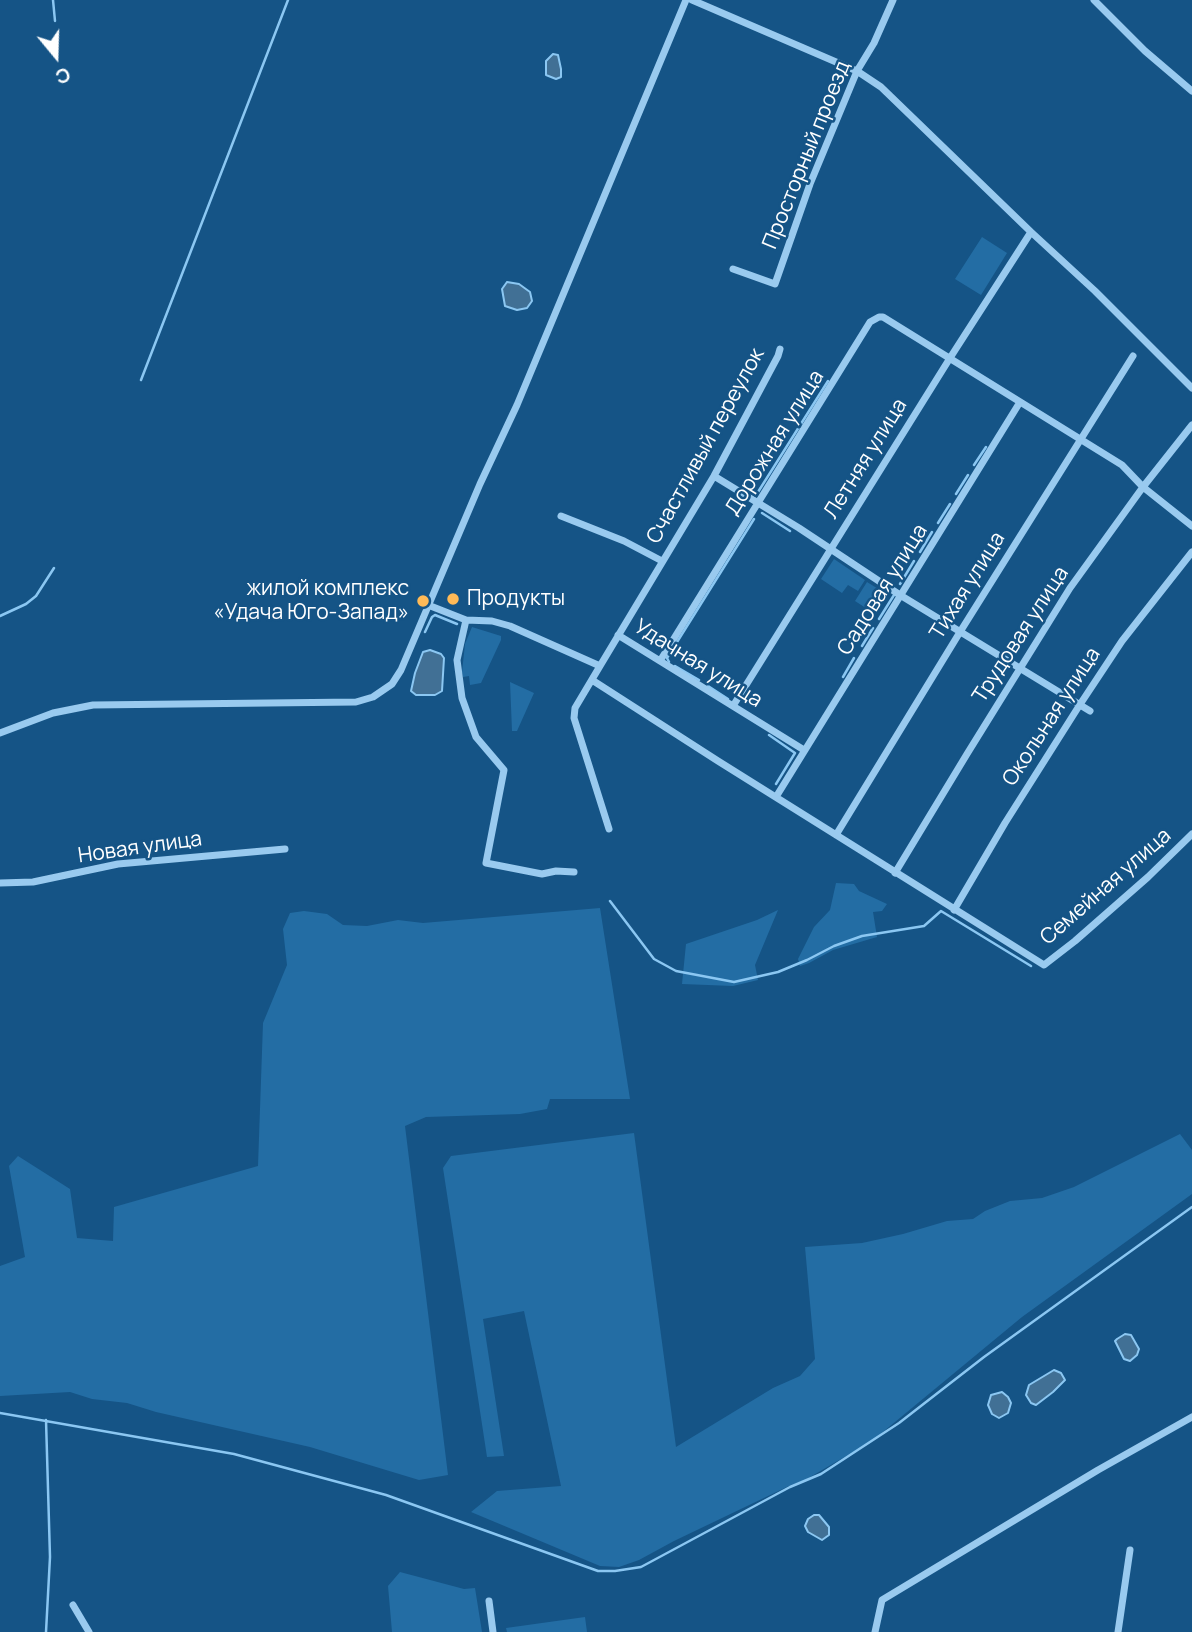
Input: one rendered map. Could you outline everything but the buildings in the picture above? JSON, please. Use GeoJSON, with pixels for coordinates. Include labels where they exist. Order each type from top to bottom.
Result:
{"type":"FeatureCollection","features":[{"type":"Feature","properties":{"kind":"street"},"geometry":{"type":"LineString","coordinates":[[0,733],[53,713],[93,705],[350,702],[367,699],[387,688],[399,675],[544,343],[686,0]]}},
{"type":"Feature","properties":{"kind":"street"},"geometry":{"type":"LineString","coordinates":[[692,0],[857,71],[881,87],[1095,291],[1192,388]]}},
{"type":"Feature","properties":{"kind":"street","name":"Просторный проезд"},"geometry":{"type":"LineString","coordinates":[[733,269],[775,284],[810,184],[857,71],[874,43],[893,0]]}},
{"type":"Feature","properties":{"kind":"street"},"geometry":{"type":"LineString","coordinates":[[1094,0],[1144,51],[1192,91]]}},
{"type":"Feature","properties":{"kind":"street","name":"Летняя улица"},"geometry":{"type":"LineString","coordinates":[[733,706],[1031,232]]}},
{"type":"Feature","properties":{"kind":"street","name":"Дорожная улица"},"geometry":{"type":"LineString","coordinates":[[660,661],[870,323],[875,319],[883,317],[1122,465],[1143,487],[1192,526]]}},
{"type":"Feature","properties":{"kind":"street","name":"Счастливый переулок"},"geometry":{"type":"LineString","coordinates":[[618,635],[714,475],[780,349]]}},
{"type":"Feature","properties":{"kind":"street","name":"Тихая улица"},"geometry":{"type":"LineString","coordinates":[[836,835],[1133,356]]}},
{"type":"Feature","properties":{"kind":"street","name":"Садовая улица"},"geometry":{"type":"LineString","coordinates":[[776,797],[1020,402]]}},
{"type":"Feature","properties":{"kind":"street","name":"Трудовая улица"},"geometry":{"type":"LineString","coordinates":[[895,873],[1070,588],[1192,425]]}},
{"type":"Feature","properties":{"kind":"street"},"geometry":{"type":"LineString","coordinates":[[714,475],[900,595],[1090,711]]}},
{"type":"Feature","properties":{"kind":"street","name":"Счастливый переулок"},"geometry":{"type":"LineString","coordinates":[[561,516],[624,541],[662,561]]}},
{"type":"Feature","properties":{"kind":"street","name":"Окольная улица"},"geometry":{"type":"LineString","coordinates":[[954,910],[1005,823],[1122,641],[1192,552]]}},
{"type":"Feature","properties":{"kind":"street"},"geometry":{"type":"LineString","coordinates":[[428,605],[466,620],[492,621],[510,626],[600,666]]}},
{"type":"Feature","properties":{"kind":"street"},"geometry":{"type":"LineString","coordinates":[[466,620],[457,660],[462,698],[476,737],[503,770],[486,863],[542,874],[573,872]]}},
{"type":"Feature","properties":{"kind":"street","name":"Удачная улица"},"geometry":{"type":"LineString","coordinates":[[609,829],[574,718],[575,708],[618,635],[804,750]]}},
{"type":"Feature","properties":{"kind":"street"},"geometry":{"type":"LineString","coordinates":[[592,680],[954,910]]}},
{"type":"Feature","properties":{"kind":"street","name":"Семейная улица"},"geometry":{"type":"LineString","coordinates":[[954,910],[1044,965],[1148,877],[1192,834]]}},
{"type":"Feature","properties":{"kind":"street","name":"Новая улица"},"geometry":{"type":"LineString","coordinates":[[0,883],[33,883],[118,864],[285,849]]}},
{"type":"Feature","properties":{"kind":"street"},"geometry":{"type":"LineString","coordinates":[[875,1632],[882,1600],[1098,1470],[1192,1417]]}},
{"type":"Feature","properties":{"kind":"street"},"geometry":{"type":"LineString","coordinates":[[1118,1632],[1130,1550]]}},
{"type":"Feature","properties":{"kind":"street"},"geometry":{"type":"LineString","coordinates":[[489,1601],[493,1632]]}},
{"type":"Feature","properties":{"kind":"street"},"geometry":{"type":"LineString","coordinates":[[73,1605],[89,1632]]}},
{"type":"Feature","properties":{"kind":"shaded area"},"geometry":{"type":"Polygon","coordinates":[[[553,54],[558,55],[561,69],[561,77],[556,79],[546,75],[546,61],[553,54]]]}},
{"type":"Feature","properties":{"kind":"shaded area"},"geometry":{"type":"Polygon","coordinates":[[[982,237],[1007,253],[981,295],[955,279],[982,237]]]}},
{"type":"Feature","properties":{"kind":"shaded area"},"geometry":{"type":"Polygon","coordinates":[[[507,282],[519,284],[530,292],[532,301],[527,308],[517,310],[505,306],[502,289],[507,282]]]}},
{"type":"Feature","properties":{"kind":"shaded area"},"geometry":{"type":"Polygon","coordinates":[[[834,559],[865,580],[858,591],[848,585],[842,593],[821,579],[834,559]]]}},
{"type":"Feature","properties":{"kind":"shaded area"},"geometry":{"type":"Polygon","coordinates":[[[867,582],[888,595],[875,614],[855,601],[867,582]]]}},
{"type":"Feature","properties":{"kind":"shaded area"},"geometry":{"type":"Polygon","coordinates":[[[472,627],[501,636],[501,640],[481,683],[470,685],[469,676],[463,677],[462,672],[465,644],[472,627]]]}},
{"type":"Feature","properties":{"kind":"shaded area"},"geometry":{"type":"Polygon","coordinates":[[[430,650],[444,658],[442,691],[435,695],[416,695],[411,691],[415,673],[423,652],[430,650]]]}},
{"type":"Feature","properties":{"kind":"shaded area"},"geometry":{"type":"Polygon","coordinates":[[[510,682],[534,693],[517,731],[512,731],[510,682]]]}},
{"type":"Feature","properties":{"kind":"shaded area"},"geometry":{"type":"Polygon","coordinates":[[[836,883],[854,884],[859,891],[887,904],[882,911],[873,912],[877,937],[833,950],[800,966],[798,959],[814,927],[830,910],[836,883]]]}},
{"type":"Feature","properties":{"kind":"shaded area"},"geometry":{"type":"Polygon","coordinates":[[[600,908],[630,1099],[550,1099],[547,1109],[520,1114],[426,1117],[405,1126],[448,1475],[419,1480],[310,1447],[70,1392],[0,1396],[0,1266],[25,1257],[9,1166],[18,1156],[70,1189],[77,1238],[113,1241],[114,1207],[258,1166],[263,1023],[287,965],[283,929],[290,913],[304,911],[327,914],[343,925],[367,926],[398,920],[423,923],[600,908]]]}},
{"type":"Feature","properties":{"kind":"shaded area"},"geometry":{"type":"Polygon","coordinates":[[[778,910],[755,965],[758,980],[733,986],[682,984],[686,944],[757,920],[778,910]]]}},
{"type":"Feature","properties":{"kind":"shaded area"},"geometry":{"type":"Polygon","coordinates":[[[634,1133],[676,1447],[773,1388],[800,1376],[815,1359],[805,1247],[862,1243],[947,1221],[973,1219],[1010,1201],[1042,1198],[1074,1187],[1180,1134],[1192,1150],[1192,1194],[1022,1317],[872,1441],[805,1480],[639,1560],[619,1567],[600,1566],[471,1512],[497,1491],[561,1486],[524,1311],[483,1319],[504,1456],[487,1457],[443,1168],[451,1156],[634,1133]]]}},
{"type":"Feature","properties":{"kind":"shaded area"},"geometry":{"type":"Polygon","coordinates":[[[1125,1334],[1131,1335],[1139,1349],[1130,1361],[1124,1359],[1115,1341],[1125,1334]]]}},
{"type":"Feature","properties":{"kind":"shaded area"},"geometry":{"type":"Polygon","coordinates":[[[1054,1370],[1061,1373],[1065,1380],[1036,1405],[1031,1403],[1026,1395],[1029,1385],[1054,1370]]]}},
{"type":"Feature","properties":{"kind":"shaded area"},"geometry":{"type":"Polygon","coordinates":[[[1002,1392],[1011,1403],[1008,1413],[999,1418],[992,1414],[988,1405],[991,1395],[1002,1392]]]}},
{"type":"Feature","properties":{"kind":"shaded area"},"geometry":{"type":"Polygon","coordinates":[[[819,1515],[829,1527],[829,1535],[822,1540],[808,1532],[805,1526],[808,1519],[819,1515]]]}},
{"type":"Feature","properties":{"kind":"shaded area"},"geometry":{"type":"Polygon","coordinates":[[[400,1572],[464,1589],[475,1588],[482,1632],[392,1632],[388,1586],[400,1572]]]}},
{"type":"Feature","properties":{"kind":"shaded area"},"geometry":{"type":"Polygon","coordinates":[[[585,1617],[587,1632],[507,1632],[506,1628],[585,1617]]]}},
{"type":"Feature","properties":{"kind":"waterway"},"geometry":{"type":"LineString","coordinates":[[53,0],[55,21]]}},
{"type":"Feature","properties":{"kind":"waterway"},"geometry":{"type":"LineString","coordinates":[[141,380],[288,0]]}},
{"type":"Feature","properties":{"kind":"waterway"},"geometry":{"type":"LineString","coordinates":[[758,492],[828,381]]}},
{"type":"Feature","properties":{"kind":"waterway"},"geometry":{"type":"LineString","coordinates":[[974,465],[986,447]]}},
{"type":"Feature","properties":{"kind":"waterway"},"geometry":{"type":"LineString","coordinates":[[956,494],[968,475]]}},
{"type":"Feature","properties":{"kind":"waterway"},"geometry":{"type":"LineString","coordinates":[[938,523],[950,504]]}},
{"type":"Feature","properties":{"kind":"waterway"},"geometry":{"type":"LineString","coordinates":[[762,513],[790,531]]}},
{"type":"Feature","properties":{"kind":"waterway"},"geometry":{"type":"LineString","coordinates":[[669,662],[667,658],[754,519]]}},
{"type":"Feature","properties":{"kind":"waterway"},"geometry":{"type":"LineString","coordinates":[[920,552],[932,532]]}},
{"type":"Feature","properties":{"kind":"waterway"},"geometry":{"type":"LineString","coordinates":[[900,584],[914,561]]}},
{"type":"Feature","properties":{"kind":"waterway"},"geometry":{"type":"LineString","coordinates":[[0,616],[26,604],[36,596],[54,568]]}},
{"type":"Feature","properties":{"kind":"waterway"},"geometry":{"type":"LineString","coordinates":[[879,619],[894,595]]}},
{"type":"Feature","properties":{"kind":"waterway"},"geometry":{"type":"LineString","coordinates":[[425,632],[435,615],[457,624]]}},
{"type":"Feature","properties":{"kind":"waterway"},"geometry":{"type":"LineString","coordinates":[[862,646],[873,628]]}},
{"type":"Feature","properties":{"kind":"waterway"},"geometry":{"type":"LineString","coordinates":[[843,677],[854,658]]}},
{"type":"Feature","properties":{"kind":"waterway"},"geometry":{"type":"LineString","coordinates":[[675,666],[699,680]]}},
{"type":"Feature","properties":{"kind":"waterway"},"geometry":{"type":"LineString","coordinates":[[708,686],[728,699]]}},
{"type":"Feature","properties":{"kind":"waterway"},"geometry":{"type":"LineString","coordinates":[[769,735],[795,753],[776,784]]}},
{"type":"Feature","properties":{"kind":"waterway"},"geometry":{"type":"LineString","coordinates":[[610,901],[654,959],[676,971],[734,982],[778,972],[862,936],[924,926],[941,911],[1031,966]]}},
{"type":"Feature","properties":{"kind":"waterway"},"geometry":{"type":"LineString","coordinates":[[0,1413],[234,1454],[386,1495],[598,1571],[641,1567],[790,1487],[821,1474],[899,1423],[984,1357],[1192,1207]]}},
{"type":"Feature","properties":{"kind":"waterway"},"geometry":{"type":"LineString","coordinates":[[46,1420],[50,1557],[46,1632]]}},
{"type":"Feature","properties":{"kind":"place","name":"Продукты"},"geometry":{"type":"Point","coordinates":[453,599]}},
{"type":"Feature","properties":{"kind":"place","name":"жилой комплекс «Удача Юго-Запад»"},"geometry":{"type":"Point","coordinates":[423,601]}}]}
